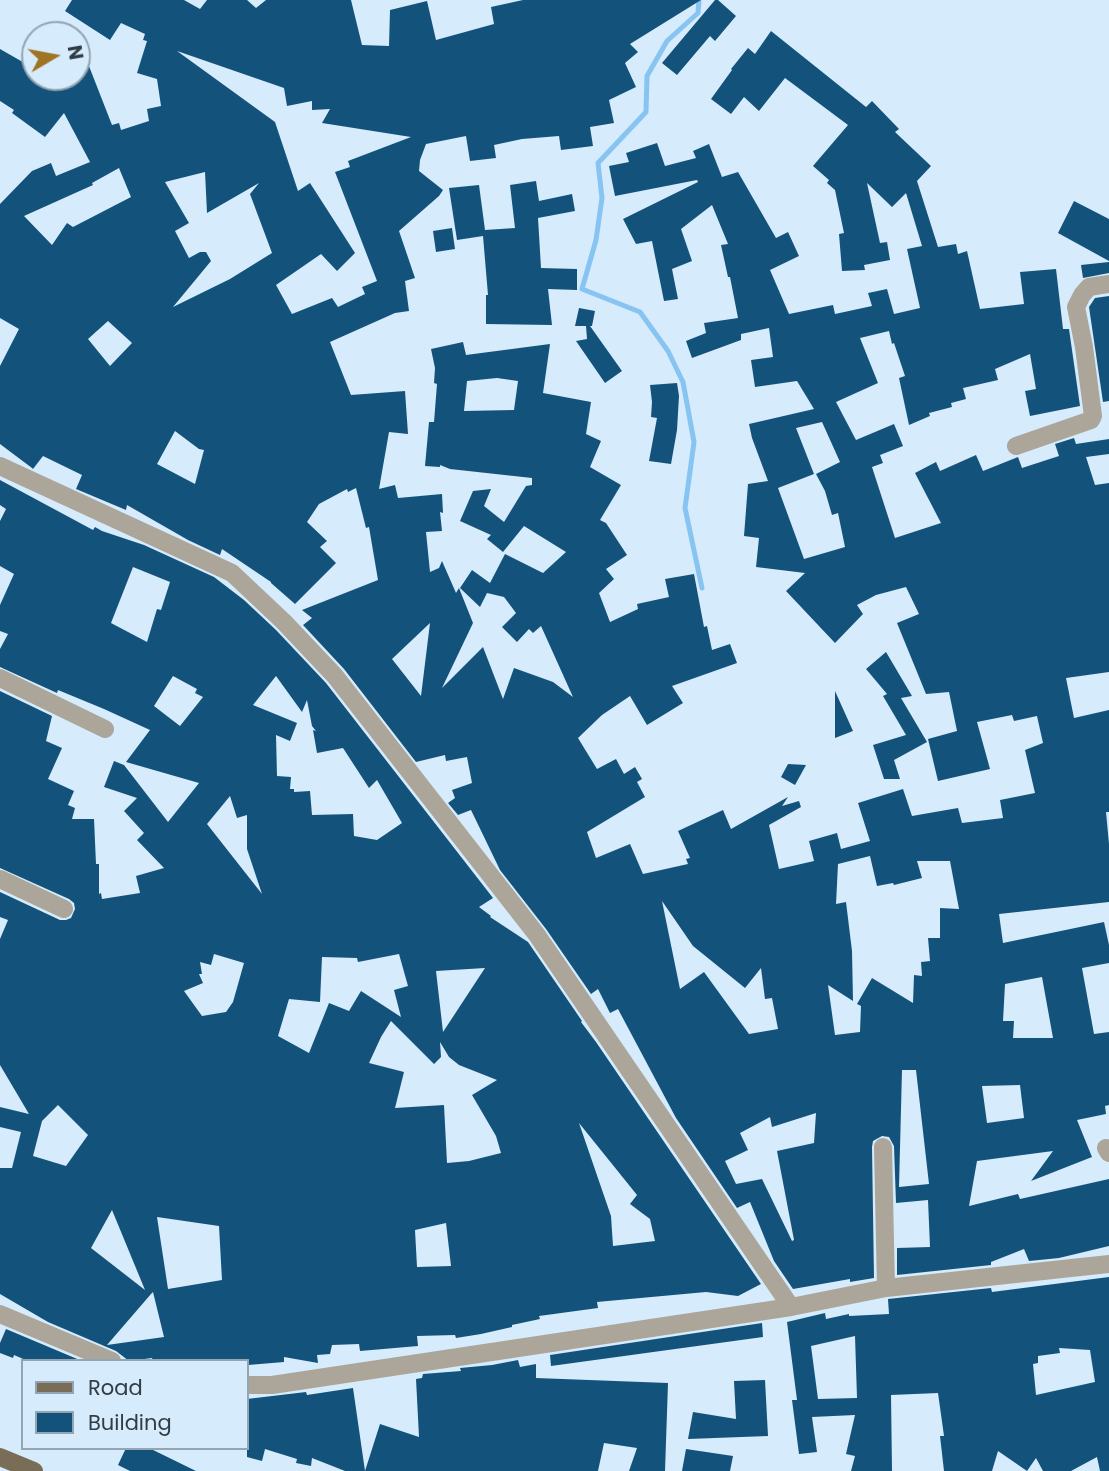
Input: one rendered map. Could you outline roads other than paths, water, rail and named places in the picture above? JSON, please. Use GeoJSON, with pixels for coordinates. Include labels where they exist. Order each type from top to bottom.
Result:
{"type":"FeatureCollection","features":[{"type":"Feature","properties":{"kind":"main road"},"geometry":{"type":"LineString","coordinates":[[0,1457],[34,1471]]}},
{"type":"Feature","properties":{"kind":"street"},"geometry":{"type":"LineString","coordinates":[[1016,446],[1091,421],[1093,416],[1084,347],[1076,307],[1089,287],[1109,284]]}},
{"type":"Feature","properties":{"kind":"street"},"geometry":{"type":"LineString","coordinates":[[0,466],[232,573],[284,622],[335,676],[537,935],[791,1307]]}},
{"type":"Feature","properties":{"kind":"street"},"geometry":{"type":"LineString","coordinates":[[0,678],[105,729]]}},
{"type":"Feature","properties":{"kind":"street"},"geometry":{"type":"LineString","coordinates":[[0,879],[64,909]]}},
{"type":"Feature","properties":{"kind":"street"},"geometry":{"type":"LineString","coordinates":[[883,1147],[886,1288]]}},
{"type":"Feature","properties":{"kind":"street"},"geometry":{"type":"LineString","coordinates":[[248,1385],[272,1385],[791,1307],[886,1288],[1109,1264]]}},
{"type":"Feature","properties":{"kind":"street"},"geometry":{"type":"LineString","coordinates":[[0,1314],[107,1359]]}},
{"type":"Feature","properties":{"kind":"waterway"},"geometry":{"type":"LineString","coordinates":[[699,0],[698,13],[667,41],[647,76],[646,112],[598,163],[602,198],[596,240],[582,289],[640,312],[668,351],[683,382],[694,442],[685,508],[702,588]]}}]}
